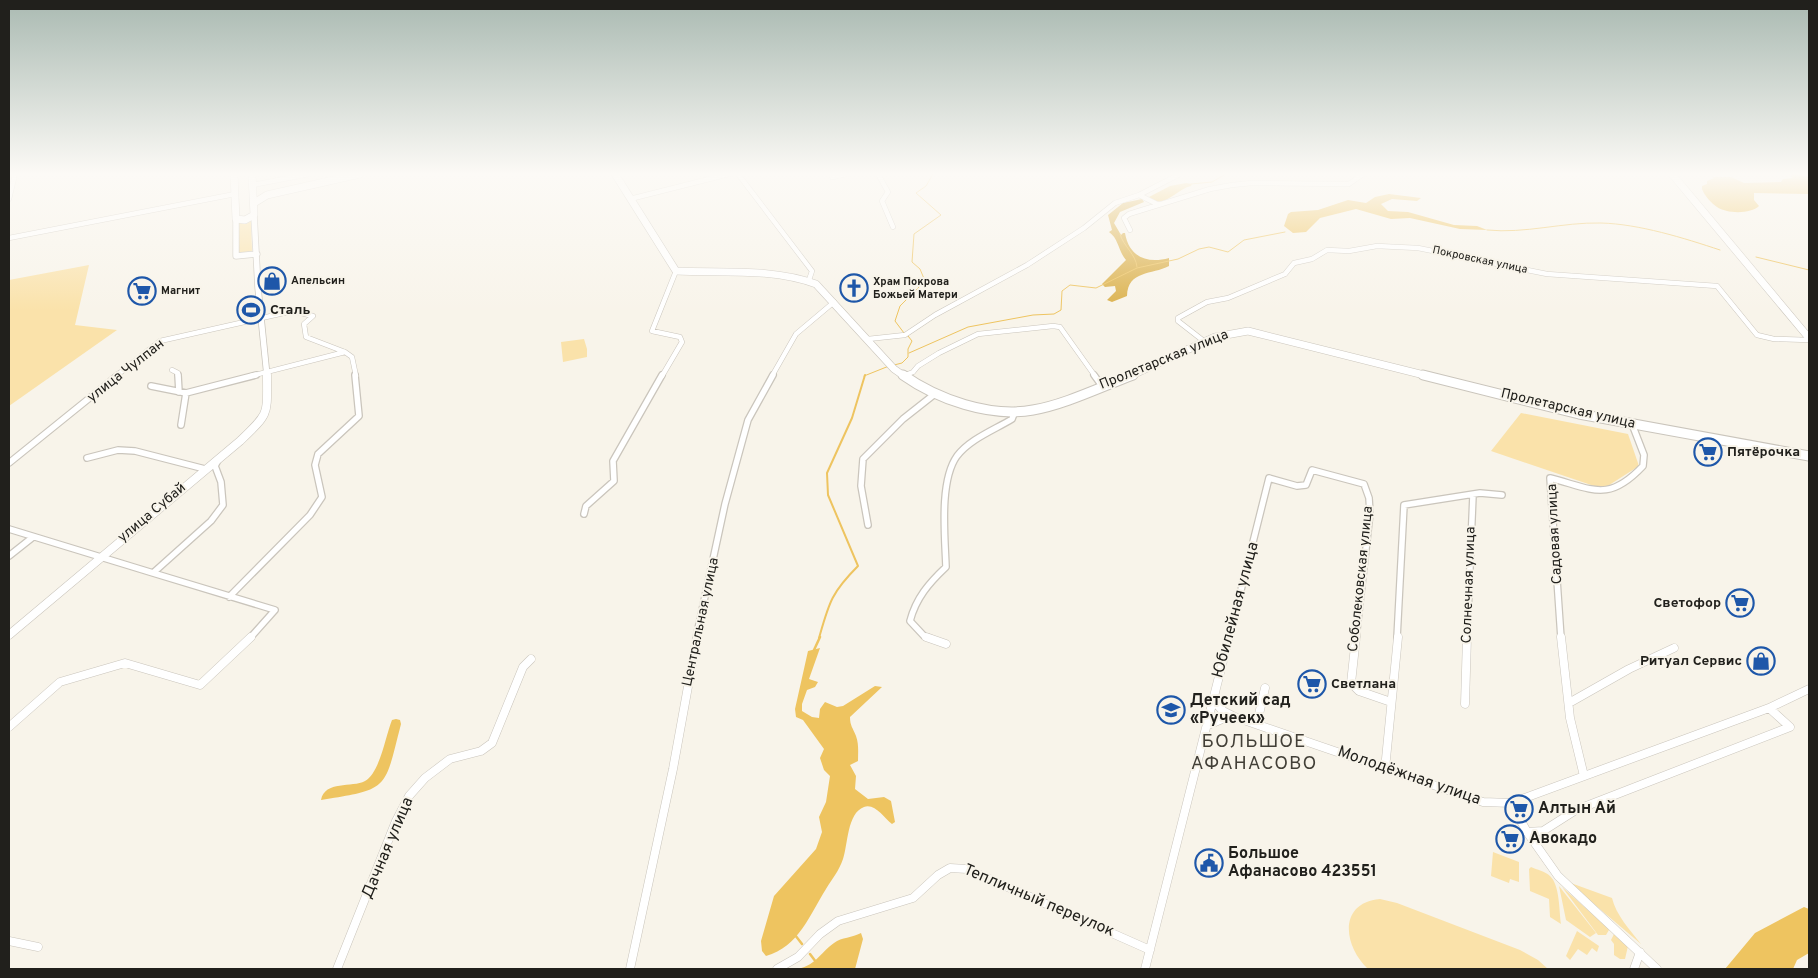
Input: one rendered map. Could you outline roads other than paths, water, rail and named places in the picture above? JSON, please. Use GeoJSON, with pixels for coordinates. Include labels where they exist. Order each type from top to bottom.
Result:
{"type":"FeatureCollection","features":[{"type":"Feature","properties":{"kind":"main road"},"geometry":{"type":"LineString","coordinates":[[643,220],[676,270],[781,276],[809,280]]}},
{"type":"Feature","properties":{"kind":"main road"},"geometry":{"type":"LineString","coordinates":[[1710,220],[1809,339]]}},
{"type":"Feature","properties":{"kind":"main road","name":"Пролетарская улица"},"geometry":{"type":"LineString","coordinates":[[809,280],[816,284],[834,302],[887,362],[903,376],[937,392],[975,405],[1015,411],[1029,411],[1147,370],[1227,332],[1248,331],[1579,414],[1809,456]]}},
{"type":"Feature","properties":{"kind":"street"},"geometry":{"type":"LineString","coordinates":[[9,238],[103,220]]}},
{"type":"Feature","properties":{"kind":"street"},"geometry":{"type":"LineString","coordinates":[[236,220],[236,256],[242,257],[257,254]]}},
{"type":"Feature","properties":{"kind":"street","name":"улица Субай"},"geometry":{"type":"LineString","coordinates":[[9,635],[219,458],[263,418],[267,411],[267,374],[254,220]]}},
{"type":"Feature","properties":{"kind":"street"},"geometry":{"type":"LineString","coordinates":[[773,220],[812,271],[809,280]]}},
{"type":"Feature","properties":{"kind":"street"},"geometry":{"type":"LineString","coordinates":[[890,220],[893,227]]}},
{"type":"Feature","properties":{"kind":"street"},"geometry":{"type":"LineString","coordinates":[[868,339],[905,335],[934,315],[1027,265],[1094,220]]}},
{"type":"Feature","properties":{"kind":"street"},"geometry":{"type":"LineString","coordinates":[[1125,220],[1130,230]]}},
{"type":"Feature","properties":{"kind":"street","name":"Покровская улица"},"geometry":{"type":"LineString","coordinates":[[1205,342],[1178,321],[1178,318],[1207,302],[1228,298],[1285,274],[1294,262],[1312,259],[1327,250],[1349,251],[1377,246],[1418,248],[1547,274],[1717,286],[1757,335],[1774,339],[1809,339]]}},
{"type":"Feature","properties":{"kind":"street"},"geometry":{"type":"LineString","coordinates":[[584,514],[586,506],[614,481],[613,460],[682,342],[680,337],[672,334],[652,331],[676,270]]}},
{"type":"Feature","properties":{"kind":"street","name":"Центральная улица"},"geometry":{"type":"LineString","coordinates":[[630,969],[673,769],[696,640],[725,504],[748,420],[796,334],[834,302]]}},
{"type":"Feature","properties":{"kind":"street","name":"улица Чулпан"},"geometry":{"type":"LineString","coordinates":[[9,464],[160,341],[293,311],[313,316],[304,324],[306,337],[345,352]]}},
{"type":"Feature","properties":{"kind":"street"},"geometry":{"type":"LineString","coordinates":[[903,376],[939,353],[978,334],[1053,326],[1060,327],[1070,347],[1080,356],[1102,386]]}},
{"type":"Feature","properties":{"kind":"street"},"geometry":{"type":"LineString","coordinates":[[172,370],[178,373],[179,376],[179,392],[186,393],[267,374],[345,352],[352,357],[358,389],[359,416],[318,454],[315,465],[322,497],[310,516],[229,597]]}},
{"type":"Feature","properties":{"kind":"street","name":"улица Чулпан"},"geometry":{"type":"LineString","coordinates":[[151,386],[179,392]]}},
{"type":"Feature","properties":{"kind":"street"},"geometry":{"type":"LineString","coordinates":[[868,525],[861,486],[863,459],[903,419],[937,392]]}},
{"type":"Feature","properties":{"kind":"street"},"geometry":{"type":"LineString","coordinates":[[181,426],[186,393]]}},
{"type":"Feature","properties":{"kind":"street"},"geometry":{"type":"LineString","coordinates":[[946,644],[924,636],[910,621],[913,606],[922,592],[946,567],[944,512],[954,462],[956,456],[963,450],[1012,419],[1015,411]]}},
{"type":"Feature","properties":{"kind":"street","name":"Садовая улица"},"geometry":{"type":"LineString","coordinates":[[1569,704],[1564,677],[1550,478],[1599,491],[1608,491],[1634,475],[1643,466],[1644,455],[1632,424]]}},
{"type":"Feature","properties":{"kind":"street","name":"улица Субай"},"geometry":{"type":"LineString","coordinates":[[87,458],[118,450],[147,453],[205,469]]}},
{"type":"Feature","properties":{"kind":"street"},"geometry":{"type":"LineString","coordinates":[[153,573],[211,521],[223,505],[221,482],[215,466],[219,458]]}},
{"type":"Feature","properties":{"kind":"street","name":"Юбилейная улица"},"geometry":{"type":"LineString","coordinates":[[1145,969],[1269,478],[1297,486],[1306,485],[1312,470]]}},
{"type":"Feature","properties":{"kind":"street","name":"Соболековская улица"},"geometry":{"type":"LineString","coordinates":[[1312,470],[1364,484],[1369,498],[1370,513],[1351,683],[1359,692],[1392,702]]}},
{"type":"Feature","properties":{"kind":"street"},"geometry":{"type":"LineString","coordinates":[[1385,769],[1398,632],[1404,505],[1473,495],[1480,492],[1502,496]]}},
{"type":"Feature","properties":{"kind":"street","name":"Солнечная улица"},"geometry":{"type":"LineString","coordinates":[[1465,704],[1473,495]]}},
{"type":"Feature","properties":{"kind":"street"},"geometry":{"type":"LineString","coordinates":[[9,529],[100,558]]}},
{"type":"Feature","properties":{"kind":"street"},"geometry":{"type":"LineString","coordinates":[[9,556],[33,537]]}},
{"type":"Feature","properties":{"kind":"street","name":"улица Субай"},"geometry":{"type":"LineString","coordinates":[[9,727],[60,682],[125,663],[200,685],[230,659],[275,610],[100,558]]}},
{"type":"Feature","properties":{"kind":"street"},"geometry":{"type":"LineString","coordinates":[[1584,776],[1570,718],[1569,704],[1629,669],[1674,648]]}},
{"type":"Feature","properties":{"kind":"street","name":"Дачная улица"},"geometry":{"type":"LineString","coordinates":[[337,969],[396,821],[409,796],[425,778],[450,759],[481,751],[492,743],[523,668],[530,659]]}},
{"type":"Feature","properties":{"kind":"street"},"geometry":{"type":"LineString","coordinates":[[1257,723],[1265,688]]}},
{"type":"Feature","properties":{"kind":"street","name":"Молодёжная улица"},"geometry":{"type":"LineString","coordinates":[[1213,700],[1223,711],[1236,717],[1483,802],[1499,804],[1511,803],[1769,708],[1809,688]]}},
{"type":"Feature","properties":{"kind":"street"},"geometry":{"type":"LineString","coordinates":[[1527,832],[1543,831],[1576,810],[1790,727],[1769,708]]}},
{"type":"Feature","properties":{"kind":"street"},"geometry":{"type":"LineString","coordinates":[[1208,725],[1222,719],[1236,717]]}},
{"type":"Feature","properties":{"kind":"street"},"geometry":{"type":"LineString","coordinates":[[1511,803],[1527,832],[1558,876],[1656,969]]}},
{"type":"Feature","properties":{"kind":"street","name":"Тепличный переулок"},"geometry":{"type":"LineString","coordinates":[[777,969],[798,956],[820,934],[838,921],[913,898],[924,890],[941,872],[953,866],[967,869],[1150,950]]}},
{"type":"Feature","properties":{"kind":"street"},"geometry":{"type":"LineString","coordinates":[[9,941],[38,947]]}},
{"type":"Feature","properties":{"kind":"street"},"geometry":{"type":"LineString","coordinates":[[1634,969],[1640,952]]}},
{"type":"Feature","properties":{"kind":"waterway"},"geometry":{"type":"LineString","coordinates":[[904,333],[895,321],[900,306],[925,281],[920,269],[912,262],[914,234],[934,220]]}},
{"type":"Feature","properties":{"kind":"waterway"},"geometry":{"type":"LineString","coordinates":[[1487,230],[1516,230],[1587,223],[1616,224],[1661,232],[1720,250]]}},
{"type":"Feature","properties":{"kind":"waterway"},"geometry":{"type":"LineString","coordinates":[[909,353],[968,327],[1033,315],[1054,314],[1061,310],[1062,291],[1070,285],[1096,288],[1137,268],[1178,259],[1199,249],[1209,247],[1228,252],[1244,240],[1285,232]]}},
{"type":"Feature","properties":{"kind":"waterway"},"geometry":{"type":"LineString","coordinates":[[1120,234],[1137,267]]}},
{"type":"Feature","properties":{"kind":"waterway"},"geometry":{"type":"LineString","coordinates":[[1756,257],[1809,270]]}},
{"type":"Feature","properties":{"kind":"waterway"},"geometry":{"type":"LineString","coordinates":[[894,365],[902,363],[908,357],[908,349],[912,341],[908,336]]}},
{"type":"Feature","properties":{"kind":"waterway"},"geometry":{"type":"LineString","coordinates":[[865,376],[889,366]]}},
{"type":"Feature","properties":{"kind":"waterway"},"geometry":{"type":"LineString","coordinates":[[819,638],[836,591],[858,566],[828,495],[827,473],[852,418],[865,376]]}},
{"type":"Feature","properties":{"kind":"waterway"},"geometry":{"type":"LineString","coordinates":[[814,650],[820,637]]}},
{"type":"Feature","properties":{"kind":"waterway"},"geometry":{"type":"LineString","coordinates":[[795,935],[802,944]]}},
{"type":"Feature","properties":{"kind":"waterway"},"geometry":{"type":"LineString","coordinates":[[810,954],[816,962]]}},
{"type":"Feature","properties":{"kind":"place","name":"Апельсин"},"geometry":{"type":"Point","coordinates":[272,281]}},
{"type":"Feature","properties":{"kind":"place","name":"Храм Покрова Божьей Матери"},"geometry":{"type":"Point","coordinates":[854,288]}},
{"type":"Feature","properties":{"kind":"place","name":"Магнит"},"geometry":{"type":"Point","coordinates":[142,291]}},
{"type":"Feature","properties":{"kind":"place","name":"Сталь"},"geometry":{"type":"Point","coordinates":[251,310]}},
{"type":"Feature","properties":{"kind":"place","name":"Пятёрочка"},"geometry":{"type":"Point","coordinates":[1708,452]}},
{"type":"Feature","properties":{"kind":"place","name":"Светофор"},"geometry":{"type":"Point","coordinates":[1740,603]}},
{"type":"Feature","properties":{"kind":"place","name":"Ритуал Сервис"},"geometry":{"type":"Point","coordinates":[1761,661]}},
{"type":"Feature","properties":{"kind":"place","name":"Светлана"},"geometry":{"type":"Point","coordinates":[1312,684]}},
{"type":"Feature","properties":{"kind":"place","name":"Детский сад «Ручеек»"},"geometry":{"type":"Point","coordinates":[1171,710]}},
{"type":"Feature","properties":{"kind":"place","name":"Алтын Ай"},"geometry":{"type":"Point","coordinates":[1519,809]}},
{"type":"Feature","properties":{"kind":"place","name":"Авокадо"},"geometry":{"type":"Point","coordinates":[1510,839]}},
{"type":"Feature","properties":{"kind":"place","name":"Большое Афанасово 423551"},"geometry":{"type":"Point","coordinates":[1209,863]}},
{"type":"Feature","properties":{"kind":"district","name":"БОЛЬШОЕ АФАНАСОВО"},"geometry":{"type":"Point","coordinates":[1254,753]}}]}
